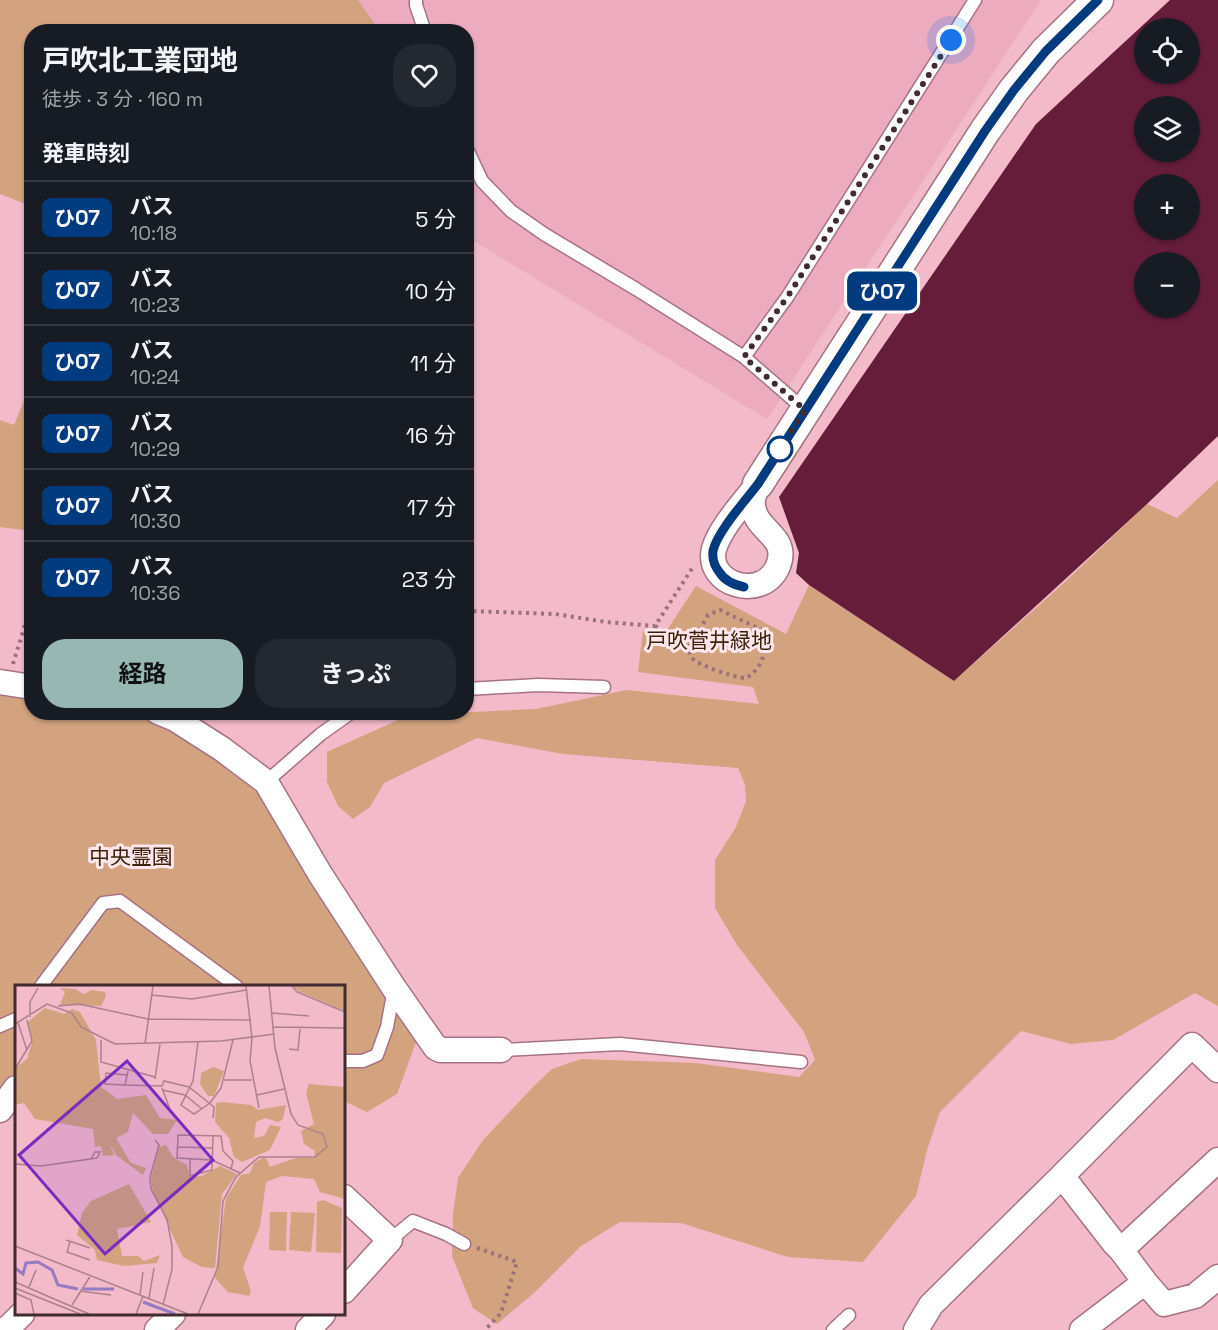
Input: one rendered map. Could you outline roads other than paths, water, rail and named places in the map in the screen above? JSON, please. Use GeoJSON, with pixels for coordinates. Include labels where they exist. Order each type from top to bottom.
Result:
{"type":"FeatureCollection","features":[{"type":"Feature","properties":{"kind":"street"},"geometry":{"type":"LineString","coordinates":[[758,484],[1008,98],[1046,51],[1098,0]]}},
{"type":"Feature","properties":{"kind":"street"},"geometry":{"type":"LineString","coordinates":[[4,683],[24,686]]}},
{"type":"Feature","properties":{"kind":"street"},"geometry":{"type":"LineString","coordinates":[[177,720],[222,749],[266,782],[320,874],[436,1048],[440,1050],[501,1050]]}},
{"type":"Feature","properties":{"kind":"street"},"geometry":{"type":"LineString","coordinates":[[916,1330],[931,1305],[1192,1045],[1218,1070]]}},
{"type":"Feature","properties":{"kind":"street"},"geometry":{"type":"LineString","coordinates":[[0,1110],[15,1089]]}},
{"type":"Feature","properties":{"kind":"street"},"geometry":{"type":"LineString","coordinates":[[1121,1250],[1218,1160]]}},
{"type":"Feature","properties":{"kind":"street"},"geometry":{"type":"LineString","coordinates":[[1062,1176],[1164,1304],[1196,1296],[1218,1277]]}},
{"type":"Feature","properties":{"kind":"street"},"geometry":{"type":"LineString","coordinates":[[345,1198],[390,1240],[345,1290]]}},
{"type":"Feature","properties":{"kind":"street"},"geometry":{"type":"LineString","coordinates":[[1082,1330],[1145,1282]]}},
{"type":"Feature","properties":{"kind":"street"},"geometry":{"type":"LineString","coordinates":[[157,1330],[171,1315]]}},
{"type":"Feature","properties":{"kind":"street"},"geometry":{"type":"LineString","coordinates":[[308,1330],[322,1315]]}},
{"type":"Feature","properties":{"kind":"lane"},"geometry":{"type":"LineString","coordinates":[[416,0],[422,24]]}},
{"type":"Feature","properties":{"kind":"lane"},"geometry":{"type":"LineString","coordinates":[[744,357],[788,296],[975,0]]}},
{"type":"Feature","properties":{"kind":"lane"},"geometry":{"type":"LineString","coordinates":[[474,164],[482,181],[511,211],[544,234],[744,357],[805,410]]}},
{"type":"Feature","properties":{"kind":"lane"},"geometry":{"type":"LineString","coordinates":[[474,689],[538,685],[604,687]]}},
{"type":"Feature","properties":{"kind":"lane"},"geometry":{"type":"LineString","coordinates":[[266,782],[321,734],[341,720]]}},
{"type":"Feature","properties":{"kind":"lane"},"geometry":{"type":"LineString","coordinates":[[42,985],[104,903],[120,901],[233,985]]}},
{"type":"Feature","properties":{"kind":"lane"},"geometry":{"type":"LineString","coordinates":[[345,1061],[363,1061],[378,1055],[387,1027],[394,988]]}},
{"type":"Feature","properties":{"kind":"lane"},"geometry":{"type":"LineString","coordinates":[[0,1026],[15,1019]]}},
{"type":"Feature","properties":{"kind":"lane"},"geometry":{"type":"LineString","coordinates":[[501,1050],[620,1044],[801,1062]]}},
{"type":"Feature","properties":{"kind":"lane"},"geometry":{"type":"LineString","coordinates":[[390,1240],[413,1221],[464,1244]]}},
{"type":"Feature","properties":{"kind":"lane"},"geometry":{"type":"LineString","coordinates":[[833,1330],[849,1315]]}},
{"type":"Feature","properties":{"kind":"park label","name":"戸吹菅井緑地"},"geometry":{"type":"Point","coordinates":[709,640]}},
{"type":"Feature","properties":{"kind":"park label","name":"中央霊園"},"geometry":{"type":"Point","coordinates":[131,856]}}]}
